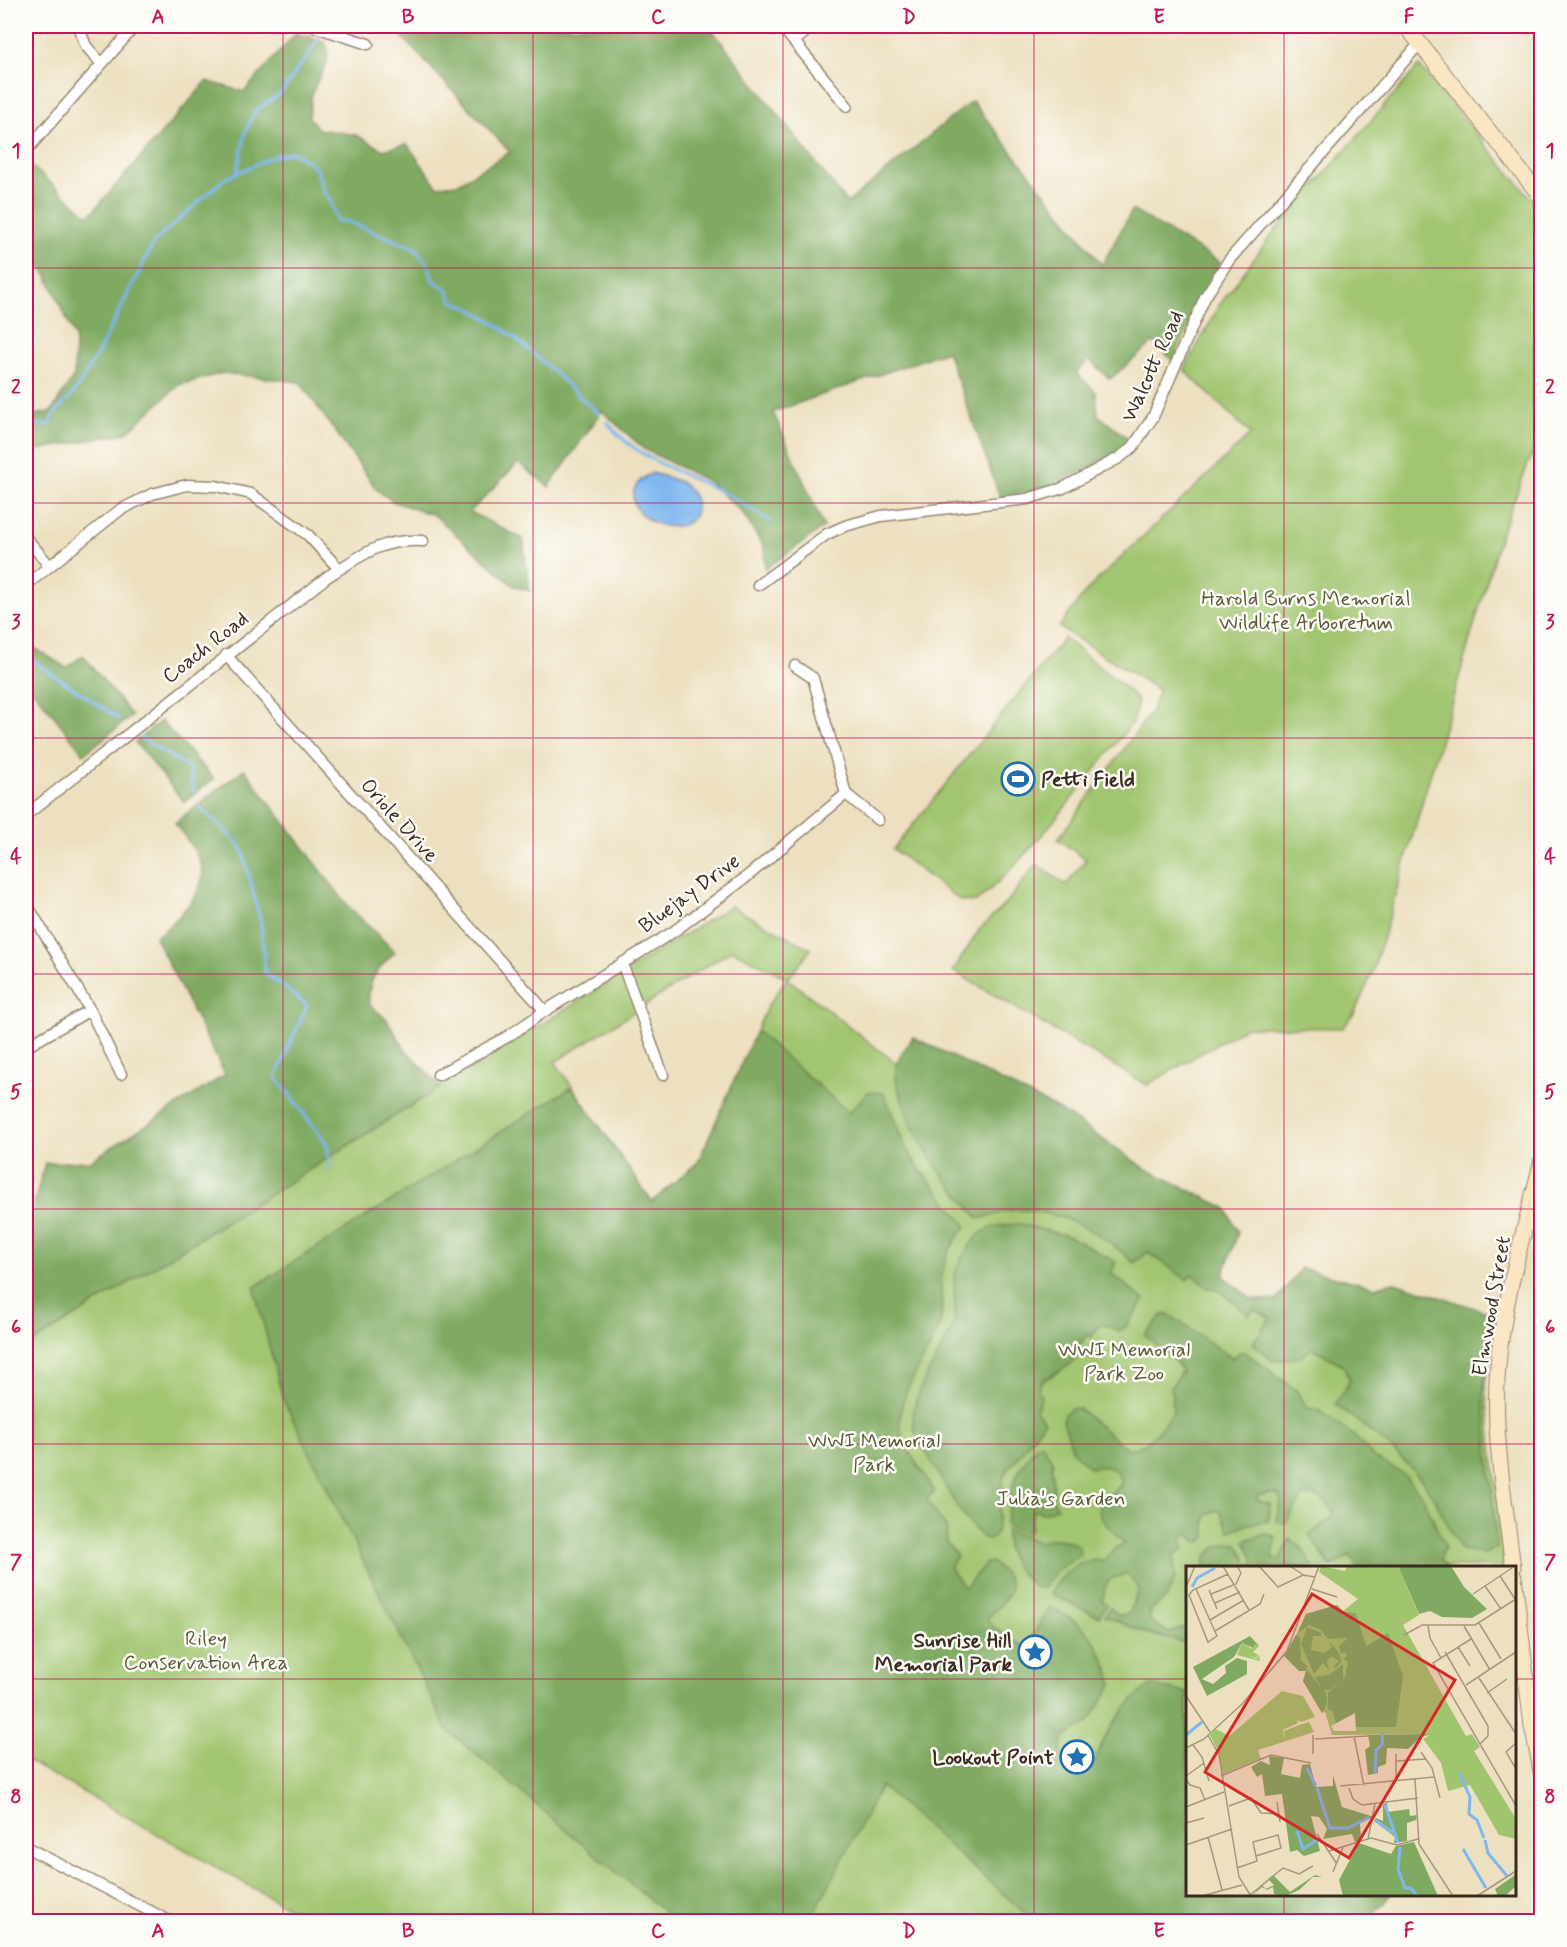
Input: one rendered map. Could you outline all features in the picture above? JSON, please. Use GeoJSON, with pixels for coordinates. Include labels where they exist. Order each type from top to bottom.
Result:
{"type":"FeatureCollection","features":[{"type":"Feature","properties":{"kind":"main road"},"geometry":{"type":"LineString","coordinates":[[1406,26],[1542,198]]}},
{"type":"Feature","properties":{"kind":"main road","name":"Elmwood Street"},"geometry":{"type":"LineString","coordinates":[[1513,1566],[1498,1431],[1497,1366],[1506,1315],[1542,1160]]}},
{"type":"Feature","properties":{"kind":"main road"},"geometry":{"type":"LineString","coordinates":[[1516,1586],[1532,1726],[1542,1775]]}},
{"type":"Feature","properties":{"kind":"street"},"geometry":{"type":"LineString","coordinates":[[78,26],[86,46],[101,63]]}},
{"type":"Feature","properties":{"kind":"street"},"geometry":{"type":"LineString","coordinates":[[26,151],[135,26]]}},
{"type":"Feature","properties":{"kind":"street"},"geometry":{"type":"LineString","coordinates":[[313,26],[368,44]]}},
{"type":"Feature","properties":{"kind":"street"},"geometry":{"type":"LineString","coordinates":[[781,26],[847,106]]}},
{"type":"Feature","properties":{"kind":"street"},"geometry":{"type":"LineString","coordinates":[[794,42],[813,26]]}},
{"type":"Feature","properties":{"kind":"street","name":"Walcott Road"},"geometry":{"type":"LineString","coordinates":[[758,585],[827,534],[845,526],[881,516],[1027,499],[1063,488],[1119,458],[1133,447],[1153,417],[1205,297],[1229,261],[1420,42]]}},
{"type":"Feature","properties":{"kind":"street"},"geometry":{"type":"LineString","coordinates":[[26,585],[120,510],[152,494],[187,485],[216,486],[251,494],[308,535],[339,569]]}},
{"type":"Feature","properties":{"kind":"street"},"geometry":{"type":"LineString","coordinates":[[26,538],[49,565]]}},
{"type":"Feature","properties":{"kind":"street","name":"Coach Road"},"geometry":{"type":"LineString","coordinates":[[26,815],[226,655],[339,569],[374,548],[400,539],[423,541]]}},
{"type":"Feature","properties":{"kind":"street","name":"Oriole Drive"},"geometry":{"type":"LineString","coordinates":[[226,655],[545,1011]]}},
{"type":"Feature","properties":{"kind":"street"},"geometry":{"type":"LineString","coordinates":[[795,666],[813,678],[846,794],[878,820]]}},
{"type":"Feature","properties":{"kind":"street","name":"Bluejay Drive"},"geometry":{"type":"LineString","coordinates":[[438,1075],[507,1037],[673,932],[744,879],[846,794]]}},
{"type":"Feature","properties":{"kind":"street"},"geometry":{"type":"LineString","coordinates":[[26,903],[90,1010],[121,1074]]}},
{"type":"Feature","properties":{"kind":"street"},"geometry":{"type":"LineString","coordinates":[[622,963],[663,1075]]}},
{"type":"Feature","properties":{"kind":"street"},"geometry":{"type":"LineString","coordinates":[[26,1047],[90,1010]]}},
{"type":"Feature","properties":{"kind":"street"},"geometry":{"type":"LineString","coordinates":[[26,1847],[171,1922]]}},
{"type":"Feature","properties":{"kind":"green space"},"geometry":{"type":"Polygon","coordinates":[[[392,26],[709,26],[847,203],[972,101],[1102,265],[1132,210],[1220,262],[1173,361],[1154,342],[1110,379],[1089,360],[1076,373],[1096,392],[1098,415],[1131,441],[1128,446],[1051,485],[1000,497],[947,351],[773,412],[824,527],[765,569],[764,547],[742,512],[709,482],[644,449],[602,411],[549,487],[518,463],[470,512],[523,539],[530,591],[514,586],[434,515],[394,502],[377,490],[300,382],[223,373],[179,385],[126,433],[26,452],[26,416],[51,412],[74,376],[75,337],[46,274],[26,249],[26,170],[30,165],[89,216],[207,81],[244,92],[296,33],[325,41],[327,49],[327,62],[310,104],[309,117],[318,129],[356,135],[383,150],[407,144],[437,186],[457,184],[510,152],[392,26]]]}},
{"type":"Feature","properties":{"kind":"green space","name":"Harold Burns Memorial Wildlife Arboretum"},"geometry":{"type":"Polygon","coordinates":[[[1419,66],[1541,210],[1541,431],[1501,533],[1373,971],[1354,1014],[1343,1028],[1246,1027],[1147,1085],[953,971],[979,930],[1008,901],[1036,864],[1066,885],[1086,860],[1058,839],[1151,712],[1159,690],[1059,627],[1088,589],[1251,434],[1184,370],[1219,306],[1273,233],[1419,66]]]}},
{"type":"Feature","properties":{"kind":"green space","name":"Petti Field"},"geometry":{"type":"Polygon","coordinates":[[[1064,638],[1130,692],[1138,702],[1132,723],[1058,816],[998,882],[976,902],[961,901],[893,849],[1064,638]]]}},
{"type":"Feature","properties":{"kind":"green space"},"geometry":{"type":"Polygon","coordinates":[[[26,643],[67,668],[83,655],[132,716],[84,754],[35,692],[26,686],[26,643]]]}},
{"type":"Feature","properties":{"kind":"green space"},"geometry":{"type":"Polygon","coordinates":[[[161,721],[214,779],[184,802],[135,742],[161,721]]]}},
{"type":"Feature","properties":{"kind":"green space"},"geometry":{"type":"Polygon","coordinates":[[[244,769],[348,906],[395,952],[383,964],[372,981],[369,1004],[387,1020],[405,1049],[441,1087],[26,1347],[26,1233],[45,1163],[90,1161],[225,1075],[155,937],[179,916],[201,884],[201,865],[197,855],[175,823],[244,769]]]}},
{"type":"Feature","properties":{"kind":"green space","name":"WWI Memorial Park"},"geometry":{"type":"Polygon","coordinates":[[[730,906],[811,949],[788,979],[896,1063],[913,1037],[1061,1111],[1146,1169],[1226,1208],[1238,1232],[1223,1276],[1251,1299],[1276,1301],[1301,1268],[1374,1287],[1394,1282],[1496,1315],[1485,1384],[1505,1566],[1186,1566],[1186,1896],[1389,1896],[1368,1921],[312,1921],[26,1760],[26,1347],[730,906]],[[732,950],[555,1062],[652,1202],[698,1162],[767,1007],[787,978],[732,950]]]}},
{"type":"Feature","properties":{"kind":"green space","name":"WWI Memorial Park"},"geometry":{"type":"Polygon","coordinates":[[[756,1031],[849,1113],[868,1092],[884,1093],[905,1147],[918,1167],[965,1224],[965,1228],[955,1240],[945,1262],[941,1278],[941,1318],[935,1336],[904,1397],[901,1410],[901,1433],[904,1442],[935,1492],[926,1499],[947,1529],[946,1542],[957,1556],[949,1567],[965,1588],[986,1563],[991,1562],[1008,1578],[1010,1590],[1002,1603],[987,1619],[989,1623],[1013,1641],[1027,1647],[1049,1607],[1075,1621],[1084,1629],[1092,1637],[1103,1657],[1113,1684],[1088,1723],[1063,1738],[1062,1758],[1066,1770],[1076,1776],[1093,1767],[1102,1744],[1115,1722],[1131,1701],[1150,1685],[1186,1693],[1186,1896],[1389,1896],[1368,1921],[1034,1921],[881,1786],[810,1921],[675,1921],[447,1730],[283,1399],[254,1287],[572,1087],[652,1202],[698,1162],[756,1031]]]}},
{"type":"Feature","properties":{"kind":"green space"},"geometry":{"type":"Polygon","coordinates":[[[913,1037],[1061,1111],[1146,1169],[1226,1208],[1238,1232],[1223,1276],[1251,1299],[1276,1301],[1301,1268],[1374,1287],[1394,1282],[1496,1315],[1483,1392],[1497,1548],[1485,1554],[1462,1550],[1433,1496],[1419,1477],[1385,1443],[1335,1404],[1350,1381],[1343,1365],[1313,1348],[1301,1357],[1273,1361],[1253,1343],[1270,1318],[1254,1309],[1249,1315],[1218,1289],[1208,1288],[1192,1274],[1187,1280],[1148,1252],[1134,1263],[1094,1233],[1064,1218],[1016,1210],[979,1219],[933,1162],[907,1115],[896,1077],[896,1065],[913,1037]]]}},
{"type":"Feature","properties":{"kind":"green space"},"geometry":{"type":"Polygon","coordinates":[[[1020,1224],[1071,1237],[1116,1262],[1111,1273],[1144,1300],[1125,1328],[1119,1331],[1106,1325],[1100,1326],[1091,1337],[1087,1335],[1077,1348],[1081,1352],[1071,1364],[1042,1381],[1038,1390],[1041,1397],[1036,1411],[1045,1421],[1004,1475],[996,1533],[990,1540],[984,1539],[954,1502],[917,1436],[913,1415],[921,1388],[954,1322],[954,1279],[961,1259],[973,1242],[986,1230],[997,1226],[1020,1224]]]}},
{"type":"Feature","properties":{"kind":"green space"},"geometry":{"type":"Polygon","coordinates":[[[1162,1315],[1169,1315],[1232,1358],[1240,1352],[1246,1353],[1297,1391],[1307,1408],[1316,1409],[1326,1415],[1355,1437],[1374,1458],[1401,1472],[1422,1495],[1445,1547],[1440,1560],[1445,1566],[1357,1566],[1350,1555],[1330,1566],[1309,1535],[1331,1518],[1333,1511],[1330,1507],[1317,1497],[1303,1496],[1286,1523],[1277,1521],[1280,1495],[1269,1493],[1257,1496],[1258,1501],[1270,1504],[1269,1521],[1249,1524],[1229,1531],[1221,1512],[1217,1510],[1207,1514],[1206,1537],[1201,1542],[1195,1541],[1189,1533],[1182,1538],[1184,1549],[1174,1554],[1175,1580],[1166,1598],[1152,1609],[1149,1618],[1153,1624],[1170,1633],[1186,1628],[1186,1643],[1145,1633],[1105,1616],[1110,1607],[1118,1615],[1128,1614],[1139,1589],[1127,1574],[1112,1578],[1106,1585],[1102,1601],[1107,1605],[1099,1616],[1050,1594],[1072,1568],[1086,1561],[1103,1561],[1117,1547],[1124,1544],[1106,1524],[1099,1512],[1102,1500],[1121,1485],[1118,1473],[1111,1468],[1101,1466],[1089,1468],[1073,1451],[1063,1420],[1064,1414],[1073,1408],[1079,1409],[1126,1448],[1133,1448],[1153,1437],[1173,1411],[1171,1387],[1182,1371],[1176,1362],[1145,1335],[1162,1315]]]}},
{"type":"Feature","properties":{"kind":"green space"},"geometry":{"type":"Polygon","coordinates":[[[1042,1444],[1053,1462],[1052,1499],[1058,1507],[1043,1513],[1033,1510],[1030,1530],[1026,1533],[1006,1525],[1009,1500],[1022,1465],[1037,1445],[1042,1444]]]}},
{"type":"Feature","properties":{"kind":"green space"},"geometry":{"type":"Polygon","coordinates":[[[1006,1529],[1039,1543],[1049,1539],[1069,1542],[1079,1546],[1080,1555],[1057,1570],[1043,1588],[1036,1588],[1017,1569],[1009,1555],[1006,1529]]]}},
{"type":"Feature","properties":{"kind":"green space"},"geometry":{"type":"Polygon","coordinates":[[[1265,1533],[1276,1537],[1273,1558],[1275,1560],[1280,1559],[1290,1539],[1301,1547],[1312,1566],[1205,1566],[1210,1552],[1215,1548],[1232,1543],[1238,1544],[1248,1564],[1252,1564],[1254,1561],[1245,1541],[1265,1533]]]}},
{"type":"Feature","properties":{"kind":"water"},"geometry":{"type":"Polygon","coordinates":[[[653,473],[680,482],[691,493],[696,506],[692,519],[687,523],[665,526],[653,522],[637,508],[633,499],[634,490],[641,481],[653,473]]]}},
{"type":"Feature","properties":{"kind":"waterway"},"geometry":{"type":"LineString","coordinates":[[237,173],[245,133],[255,111],[280,94],[320,37]]}},
{"type":"Feature","properties":{"kind":"waterway"},"geometry":{"type":"LineString","coordinates":[[26,432],[34,424],[50,425],[52,416],[74,393],[99,351],[154,242],[224,179],[274,156],[293,152],[316,167],[324,193],[330,199],[337,221],[346,221],[416,249],[428,265],[433,280],[447,289],[452,301],[472,310],[511,335],[599,414]]}},
{"type":"Feature","properties":{"kind":"waterway"},"geometry":{"type":"LineString","coordinates":[[607,422],[618,435],[645,455],[728,495],[770,521]]}},
{"type":"Feature","properties":{"kind":"waterway"},"geometry":{"type":"LineString","coordinates":[[26,656],[119,719]]}},
{"type":"Feature","properties":{"kind":"waterway"},"geometry":{"type":"LineString","coordinates":[[141,738],[189,768],[194,792]]}},
{"type":"Feature","properties":{"kind":"waterway"},"geometry":{"type":"LineString","coordinates":[[199,806],[242,848],[261,924],[265,973],[307,1005],[276,1077],[327,1144],[329,1169]]}},
{"type":"Feature","properties":{"kind":"place","name":"Petti Field"},"geometry":{"type":"Point","coordinates":[1018,779]}},
{"type":"Feature","properties":{"kind":"place","name":"Sunrise Hill Memorial Park"},"geometry":{"type":"Point","coordinates":[1035,1652]}},
{"type":"Feature","properties":{"kind":"place","name":"Lookout Point"},"geometry":{"type":"Point","coordinates":[1077,1757]}},
{"type":"Feature","properties":{"kind":"park label","name":"WWI Memorial Park Zoo"},"geometry":{"type":"Point","coordinates":[1124,1361]}},
{"type":"Feature","properties":{"kind":"park label","name":"Julia's Garden"},"geometry":{"type":"Point","coordinates":[1061,1498]}},
{"type":"Feature","properties":{"kind":"park label","name":"Riley Conservation Area"},"geometry":{"type":"Point","coordinates":[206,1650]}}]}
